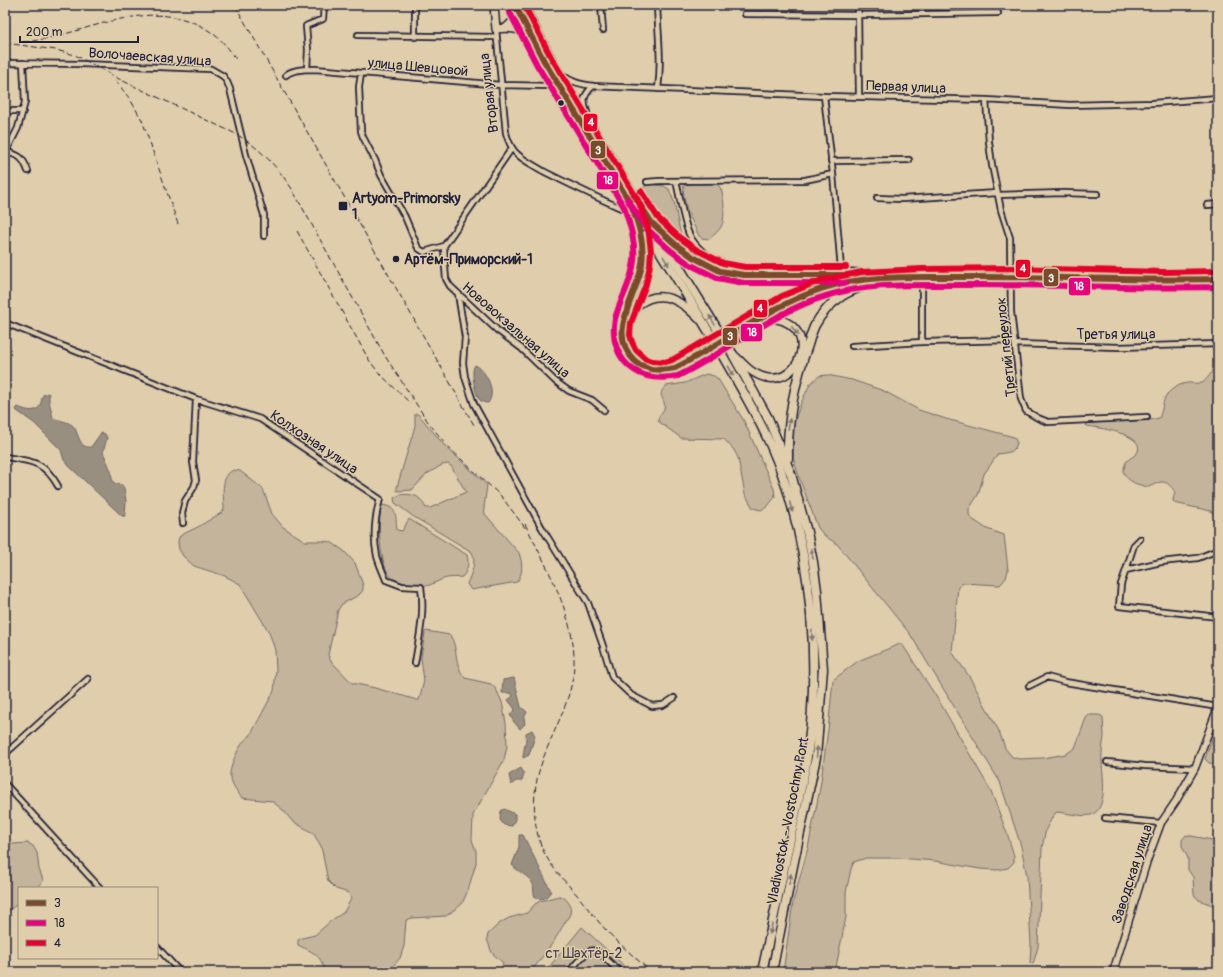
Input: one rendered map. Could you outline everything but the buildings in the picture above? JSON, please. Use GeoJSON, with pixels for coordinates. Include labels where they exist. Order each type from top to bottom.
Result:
{"type":"FeatureCollection","features":[{"type":"Feature","properties":{"kind":"highway","name":"Vladivostok - Vostochny Port"},"geometry":{"type":"LineString","coordinates":[[518,6],[530,34],[567,100],[705,324],[752,408],[780,470],[799,537],[810,601],[813,668],[811,734],[762,972]]}},
{"type":"Feature","properties":{"kind":"highway","name":"Vladivostok - Vostochny Port"},"geometry":{"type":"LineString","coordinates":[[518,6],[559,71],[641,208],[652,223],[732,353],[768,418],[788,463],[807,532],[817,591],[823,669],[816,757],[772,972]]}},
{"type":"Feature","properties":{"kind":"highway"},"geometry":{"type":"LineString","coordinates":[[622,336],[623,321],[638,282],[643,251],[641,238],[631,204]]}},
{"type":"Feature","properties":{"kind":"highway"},"geometry":{"type":"LineString","coordinates":[[788,463],[787,438],[792,402],[804,357],[815,325],[830,307],[843,295],[858,288],[901,278]]}},
{"type":"Feature","properties":{"kind":"main road","name":"Вторая улица"},"geometry":{"type":"LineString","coordinates":[[494,5],[496,33]]}},
{"type":"Feature","properties":{"kind":"main road"},"geometry":{"type":"LineString","coordinates":[[496,33],[506,28],[513,20],[518,6]]}},
{"type":"Feature","properties":{"kind":"main road"},"geometry":{"type":"LineString","coordinates":[[506,28],[518,29],[530,34]]}},
{"type":"Feature","properties":{"kind":"main road"},"geometry":{"type":"LineString","coordinates":[[652,223],[693,257],[720,271],[744,275],[858,275],[901,278]]}},
{"type":"Feature","properties":{"kind":"main road"},"geometry":{"type":"LineString","coordinates":[[705,324],[687,307],[672,299],[662,297],[650,298],[641,302],[634,309],[626,321],[622,336],[624,345],[629,355],[642,366],[650,369],[666,370],[675,368],[701,354],[786,303],[824,288],[864,280],[922,277],[1012,276],[1199,280],[1218,279]]}},
{"type":"Feature","properties":{"kind":"main road"},"geometry":{"type":"LineString","coordinates":[[732,353],[752,372],[763,377],[773,378],[782,376],[791,371],[802,352],[801,342],[796,330],[787,323],[774,317],[761,318]]}},
{"type":"Feature","properties":{"kind":"street"},"geometry":{"type":"LineString","coordinates":[[307,69],[308,50],[306,26],[323,19],[324,5]]}},
{"type":"Feature","properties":{"kind":"street"},"geometry":{"type":"LineString","coordinates":[[415,5],[415,36]]}},
{"type":"Feature","properties":{"kind":"street"},"geometry":{"type":"LineString","coordinates":[[601,5],[603,30]]}},
{"type":"Feature","properties":{"kind":"street"},"geometry":{"type":"LineString","coordinates":[[657,5],[660,55],[660,76],[658,89]]}},
{"type":"Feature","properties":{"kind":"street"},"geometry":{"type":"LineString","coordinates":[[858,5],[859,97]]}},
{"type":"Feature","properties":{"kind":"street"},"geometry":{"type":"LineString","coordinates":[[745,14],[858,15],[998,13]]}},
{"type":"Feature","properties":{"kind":"street"},"geometry":{"type":"LineString","coordinates":[[358,35],[415,36],[496,33]]}},
{"type":"Feature","properties":{"kind":"street","name":"Вторая улица"},"geometry":{"type":"LineString","coordinates":[[496,33],[506,132],[512,148],[519,156],[528,162],[565,182],[621,208]]}},
{"type":"Feature","properties":{"kind":"street","name":"Волочаевская улица"},"geometry":{"type":"LineString","coordinates":[[5,63],[169,67],[211,69],[219,73],[227,82],[230,89],[246,156],[264,215],[264,236]]}},
{"type":"Feature","properties":{"kind":"street"},"geometry":{"type":"LineString","coordinates":[[23,63],[25,102],[18,128],[5,152],[19,156],[28,171]]}},
{"type":"Feature","properties":{"kind":"street","name":"улица Шевцовой"},"geometry":{"type":"LineString","coordinates":[[286,75],[290,72],[307,69],[501,85],[549,86]]}},
{"type":"Feature","properties":{"kind":"street","name":"Первая улица"},"geometry":{"type":"LineString","coordinates":[[559,71],[569,80],[593,86],[824,96],[986,100],[1070,105],[1153,103],[1218,98]]}},
{"type":"Feature","properties":{"kind":"street"},"geometry":{"type":"LineString","coordinates":[[361,74],[359,87],[363,137],[389,192],[402,211],[418,248],[424,252],[444,246],[512,148]]}},
{"type":"Feature","properties":{"kind":"street"},"geometry":{"type":"LineString","coordinates":[[593,86],[583,100],[593,128]]}},
{"type":"Feature","properties":{"kind":"street"},"geometry":{"type":"LineString","coordinates":[[824,96],[842,271]]}},
{"type":"Feature","properties":{"kind":"street","name":"Третий переулок"},"geometry":{"type":"LineString","coordinates":[[986,100],[989,142],[998,194],[1001,210],[1010,238],[1012,276],[1011,312],[1021,399],[1026,411],[1048,422],[1147,417]]}},
{"type":"Feature","properties":{"kind":"street"},"geometry":{"type":"LineString","coordinates":[[5,111],[23,111]]}},
{"type":"Feature","properties":{"kind":"street"},"geometry":{"type":"LineString","coordinates":[[831,161],[909,160]]}},
{"type":"Feature","properties":{"kind":"street"},"geometry":{"type":"LineString","coordinates":[[647,182],[805,180],[833,174]]}},
{"type":"Feature","properties":{"kind":"street"},"geometry":{"type":"LineString","coordinates":[[676,181],[689,234],[696,247],[708,255],[745,269],[795,272],[842,271],[881,273],[887,277]]}},
{"type":"Feature","properties":{"kind":"street"},"geometry":{"type":"LineString","coordinates":[[877,198],[902,199],[998,194],[1097,194]]}},
{"type":"Feature","properties":{"kind":"street"},"geometry":{"type":"LineString","coordinates":[[1207,205],[1218,204]]}},
{"type":"Feature","properties":{"kind":"street","name":"Нововокзальная улица"},"geometry":{"type":"LineString","coordinates":[[444,246],[446,279],[450,286],[497,330],[521,348],[555,381],[569,391],[592,400],[604,410]]}},
{"type":"Feature","properties":{"kind":"street"},"geometry":{"type":"LineString","coordinates":[[922,277],[922,342]]}},
{"type":"Feature","properties":{"kind":"street"},"geometry":{"type":"LineString","coordinates":[[458,294],[465,337],[463,363],[465,377],[474,404],[542,528],[588,603],[612,677],[631,695],[652,706],[663,705],[674,698]]}},
{"type":"Feature","properties":{"kind":"street","name":"Колхозная улица"},"geometry":{"type":"LineString","coordinates":[[5,323],[196,399],[260,418],[282,435],[380,499],[376,522],[376,546],[386,580],[402,586],[421,587],[423,596],[415,663]]}},
{"type":"Feature","properties":{"kind":"street","name":"Третья улица"},"geometry":{"type":"LineString","coordinates":[[852,346],[922,342],[1014,342],[1119,347],[1218,344]]}},
{"type":"Feature","properties":{"kind":"street"},"geometry":{"type":"LineString","coordinates":[[183,523],[182,513],[185,501],[194,487],[196,480],[193,462],[196,399]]}},
{"type":"Feature","properties":{"kind":"street"},"geometry":{"type":"LineString","coordinates":[[5,457],[34,462],[52,475],[58,486]]}},
{"type":"Feature","properties":{"kind":"street"},"geometry":{"type":"LineString","coordinates":[[1140,539],[1134,546],[1121,584],[1119,606],[1218,617]]}},
{"type":"Feature","properties":{"kind":"street"},"geometry":{"type":"LineString","coordinates":[[1126,570],[1162,562],[1198,558],[1218,550]]}},
{"type":"Feature","properties":{"kind":"street"},"geometry":{"type":"LineString","coordinates":[[1029,686],[1047,677],[1065,682],[1218,707]]}},
{"type":"Feature","properties":{"kind":"street"},"geometry":{"type":"LineString","coordinates":[[5,754],[88,679]]}},
{"type":"Feature","properties":{"kind":"street","name":"Заводская улица"},"geometry":{"type":"LineString","coordinates":[[1113,972],[1147,861],[1161,823],[1195,768],[1218,707]]}},
{"type":"Feature","properties":{"kind":"street"},"geometry":{"type":"LineString","coordinates":[[1107,762],[1145,766],[1195,768]]}},
{"type":"Feature","properties":{"kind":"street"},"geometry":{"type":"LineString","coordinates":[[5,784],[99,887]]}},
{"type":"Feature","properties":{"kind":"street"},"geometry":{"type":"LineString","coordinates":[[1105,818],[1161,823]]}},
{"type":"Feature","properties":{"kind":"street"},"geometry":{"type":"LineString","coordinates":[[158,948],[180,972]]}},
{"type":"Feature","properties":{"kind":"street"},"geometry":{"type":"LineString","coordinates":[[569,972],[584,954],[594,950],[599,952],[620,972]]}},
{"type":"Feature","properties":{"kind":"green space"},"geometry":{"type":"Polygon","coordinates":[[[696,183],[716,184],[722,192],[724,211],[722,225],[709,239],[699,236],[690,218],[684,198],[684,185],[696,183]]]}},
{"type":"Feature","properties":{"kind":"green space"},"geometry":{"type":"Polygon","coordinates":[[[648,184],[664,186],[669,189],[674,202],[680,231],[686,243],[685,245],[668,230],[643,190],[648,184]]]}},
{"type":"Feature","properties":{"kind":"green space"},"geometry":{"type":"Polygon","coordinates":[[[1213,371],[1218,372],[1218,518],[1216,518],[1211,511],[1174,503],[1173,500],[1175,492],[1169,484],[1160,482],[1149,487],[1137,484],[1127,478],[1123,471],[1126,462],[1136,454],[1138,451],[1138,445],[1134,440],[1118,432],[1086,426],[1090,423],[1150,420],[1159,418],[1164,400],[1170,391],[1185,383],[1202,383],[1213,371]]]}},
{"type":"Feature","properties":{"kind":"green space"},"geometry":{"type":"Polygon","coordinates":[[[706,374],[714,376],[718,379],[744,421],[774,489],[775,497],[767,507],[761,510],[753,508],[745,494],[738,458],[734,450],[724,439],[681,438],[658,421],[659,416],[664,409],[661,392],[666,386],[685,383],[706,374]]]}},
{"type":"Feature","properties":{"kind":"green space"},"geometry":{"type":"Polygon","coordinates":[[[827,375],[852,380],[884,391],[919,410],[946,419],[1014,437],[1017,443],[1015,448],[1010,452],[998,454],[984,474],[978,495],[969,509],[969,515],[972,519],[987,529],[1004,535],[1008,570],[1006,578],[1000,585],[963,583],[958,587],[952,652],[969,676],[999,731],[1005,748],[1012,757],[1019,759],[1043,758],[1066,754],[1075,748],[1086,718],[1089,715],[1099,715],[1103,717],[1104,734],[1102,757],[1103,792],[1100,806],[1096,812],[1091,815],[1057,812],[1054,814],[1046,829],[1042,848],[1038,947],[1033,964],[1030,963],[1031,944],[1027,876],[1021,846],[1000,782],[910,634],[837,544],[825,536],[818,528],[799,477],[793,458],[794,423],[810,384],[819,376],[827,375]]]}},
{"type":"Feature","properties":{"kind":"green space"},"geometry":{"type":"Polygon","coordinates":[[[415,414],[418,414],[445,446],[487,485],[484,508],[485,514],[519,553],[522,568],[517,582],[471,590],[467,584],[474,564],[472,552],[414,517],[395,503],[394,498],[397,496],[411,495],[420,499],[426,508],[430,508],[466,492],[451,466],[448,464],[442,465],[427,474],[412,490],[397,491],[415,426],[415,414]]]}},
{"type":"Feature","properties":{"kind":"green space"},"geometry":{"type":"Polygon","coordinates":[[[234,470],[240,471],[263,489],[272,514],[283,527],[305,541],[331,542],[344,551],[355,563],[363,585],[363,590],[359,595],[342,604],[338,610],[328,655],[330,660],[352,683],[419,700],[424,681],[421,658],[426,631],[450,635],[453,640],[457,662],[461,673],[465,678],[491,684],[496,689],[502,702],[506,723],[507,746],[504,760],[473,815],[472,840],[476,851],[476,863],[468,890],[462,904],[446,916],[412,918],[406,920],[404,946],[400,958],[388,972],[324,972],[319,957],[298,945],[298,940],[315,935],[344,912],[351,899],[349,893],[336,889],[328,881],[321,846],[313,833],[292,821],[284,811],[272,801],[242,798],[234,787],[230,775],[230,771],[237,753],[243,742],[250,736],[274,691],[276,670],[275,650],[269,632],[240,584],[225,576],[194,566],[183,556],[179,549],[178,542],[179,537],[183,534],[196,528],[224,510],[224,482],[229,473],[234,470]]]}},
{"type":"Feature","properties":{"kind":"green space"},"geometry":{"type":"Polygon","coordinates":[[[382,505],[391,508],[394,511],[397,530],[402,531],[409,519],[467,555],[468,567],[462,577],[447,578],[425,586],[417,586],[397,581],[391,577],[384,563],[380,542],[380,512],[382,505]]]}},
{"type":"Feature","properties":{"kind":"green space"},"geometry":{"type":"Polygon","coordinates":[[[902,644],[939,701],[991,791],[1008,836],[1014,856],[1014,862],[1008,868],[997,870],[980,869],[935,861],[899,858],[866,858],[854,862],[846,892],[846,917],[836,967],[838,972],[783,972],[793,902],[808,848],[820,788],[833,680],[858,661],[902,644]]]}},
{"type":"Feature","properties":{"kind":"green space"},"geometry":{"type":"Polygon","coordinates":[[[1218,721],[1218,764],[1209,763],[1205,759],[1218,721]]]}},
{"type":"Feature","properties":{"kind":"green space"},"geometry":{"type":"Polygon","coordinates":[[[1186,835],[1218,841],[1218,879],[1215,906],[1199,900],[1194,895],[1193,877],[1188,870],[1188,858],[1182,846],[1182,840],[1186,835]]]}},
{"type":"Feature","properties":{"kind":"green space"},"geometry":{"type":"Polygon","coordinates":[[[5,842],[12,844],[28,843],[33,846],[37,853],[39,869],[43,880],[38,887],[18,887],[18,904],[5,913],[5,842]]]}},
{"type":"Feature","properties":{"kind":"green space"},"geometry":{"type":"Polygon","coordinates":[[[559,896],[567,900],[569,903],[570,914],[554,941],[531,972],[500,972],[503,963],[492,953],[487,939],[488,934],[500,923],[509,918],[527,913],[540,901],[559,896]]]}},
{"type":"Feature","properties":{"kind":"green space","name":"ст Шахтёр-2"},"geometry":{"type":"Polygon","coordinates":[[[582,927],[631,972],[545,972],[582,927]]]}},
{"type":"Feature","properties":{"kind":"shaded area"},"geometry":{"type":"Polygon","coordinates":[[[475,365],[486,376],[491,387],[488,403],[483,402],[477,396],[473,376],[475,365]]]}},
{"type":"Feature","properties":{"kind":"shaded area"},"geometry":{"type":"Polygon","coordinates":[[[48,393],[53,418],[72,425],[84,446],[91,447],[101,433],[105,434],[107,438],[103,452],[114,483],[122,485],[124,488],[126,501],[125,516],[122,516],[69,466],[64,460],[61,450],[34,423],[17,411],[16,409],[18,407],[27,410],[36,410],[40,405],[43,395],[48,393]]]}},
{"type":"Feature","properties":{"kind":"shaded area"},"geometry":{"type":"Polygon","coordinates":[[[514,678],[521,707],[527,712],[524,718],[525,724],[520,729],[510,715],[515,709],[508,700],[513,696],[511,693],[502,693],[503,680],[514,678]]]}},
{"type":"Feature","properties":{"kind":"shaded area"},"geometry":{"type":"Polygon","coordinates":[[[532,730],[535,736],[529,755],[523,758],[526,733],[532,730]]]}},
{"type":"Feature","properties":{"kind":"shaded area"},"geometry":{"type":"Polygon","coordinates":[[[521,768],[524,774],[522,781],[516,781],[511,785],[509,775],[521,768]]]}},
{"type":"Feature","properties":{"kind":"shaded area"},"geometry":{"type":"Polygon","coordinates":[[[504,809],[515,814],[515,821],[512,826],[504,825],[500,820],[501,811],[504,809]]]}},
{"type":"Feature","properties":{"kind":"shaded area"},"geometry":{"type":"Polygon","coordinates":[[[519,835],[523,835],[551,891],[544,898],[540,899],[535,897],[533,884],[531,881],[512,865],[519,847],[519,835]]]}},
{"type":"Feature","properties":{"kind":"railway"},"geometry":{"type":"LineString","coordinates":[[235,5],[474,425]]}},
{"type":"Feature","properties":{"kind":"railway"},"geometry":{"type":"LineString","coordinates":[[23,42],[51,38],[119,19],[149,15],[164,16],[192,22],[206,29],[228,48],[237,61]]}},
{"type":"Feature","properties":{"kind":"railway"},"geometry":{"type":"LineString","coordinates":[[5,43],[56,50],[75,55],[121,80],[234,133],[259,150],[280,172],[292,189],[385,356],[428,422],[449,448],[501,496],[526,529]]}},
{"type":"Feature","properties":{"kind":"railway"},"geometry":{"type":"LineString","coordinates":[[115,80],[130,99],[142,120],[178,224]]}},
{"type":"Feature","properties":{"kind":"railway"},"geometry":{"type":"LineString","coordinates":[[297,231],[369,360],[379,373],[410,403]]}},
{"type":"Feature","properties":{"kind":"railway"},"geometry":{"type":"LineString","coordinates":[[525,524],[550,573],[564,609],[570,627],[574,662],[573,676],[566,703],[537,779],[534,803],[536,828],[539,840],[543,851],[552,866],[598,921],[616,940],[651,972]]}},
{"type":"Feature","properties":{"kind":"transit line","name":"3"},"geometry":{"type":"LineString","coordinates":[[515,5],[544,61],[634,211],[640,233],[643,256],[639,276],[623,326],[623,338],[627,350],[635,361],[644,367],[659,370],[675,368],[785,304],[824,288],[856,281],[922,277],[1218,279]]}},
{"type":"Feature","properties":{"kind":"transit line","name":"4"},"geometry":{"type":"LineString","coordinates":[[524,5],[551,57],[638,200],[648,227],[651,251],[650,265],[646,284],[631,323],[630,335],[636,350],[646,359],[665,362],[672,360],[782,296],[822,280],[862,272],[922,269],[1011,268],[1164,272],[1218,271]]}},
{"type":"Feature","properties":{"kind":"transit line","name":"18"},"geometry":{"type":"LineString","coordinates":[[508,9],[537,65],[624,207],[633,240],[634,261],[631,276],[615,319],[614,333],[617,348],[623,360],[634,370],[644,375],[661,378],[678,376],[715,356],[787,312],[826,296],[858,289],[925,285],[1218,287]]}},
{"type":"Feature","properties":{"kind":"transit line","name":"4"},"geometry":{"type":"LineString","coordinates":[[641,191],[658,218],[680,238],[697,250],[723,263],[745,267],[846,267]]}},
{"type":"Feature","properties":{"kind":"transit line","name":"3"},"geometry":{"type":"LineString","coordinates":[[634,195],[652,223],[675,244],[693,257],[720,271],[744,275],[846,275]]}},
{"type":"Feature","properties":{"kind":"transit line","name":"18"},"geometry":{"type":"LineString","coordinates":[[627,199],[646,228],[670,250],[689,264],[717,278],[744,283],[846,283]]}},
{"type":"Feature","properties":{"kind":"place","name":"Artyom-Primorsky 1"},"geometry":{"type":"Point","coordinates":[343,206]}},
{"type":"Feature","properties":{"kind":"place","name":"Артём-Приморский-1"},"geometry":{"type":"Point","coordinates":[396,259]}}]}
